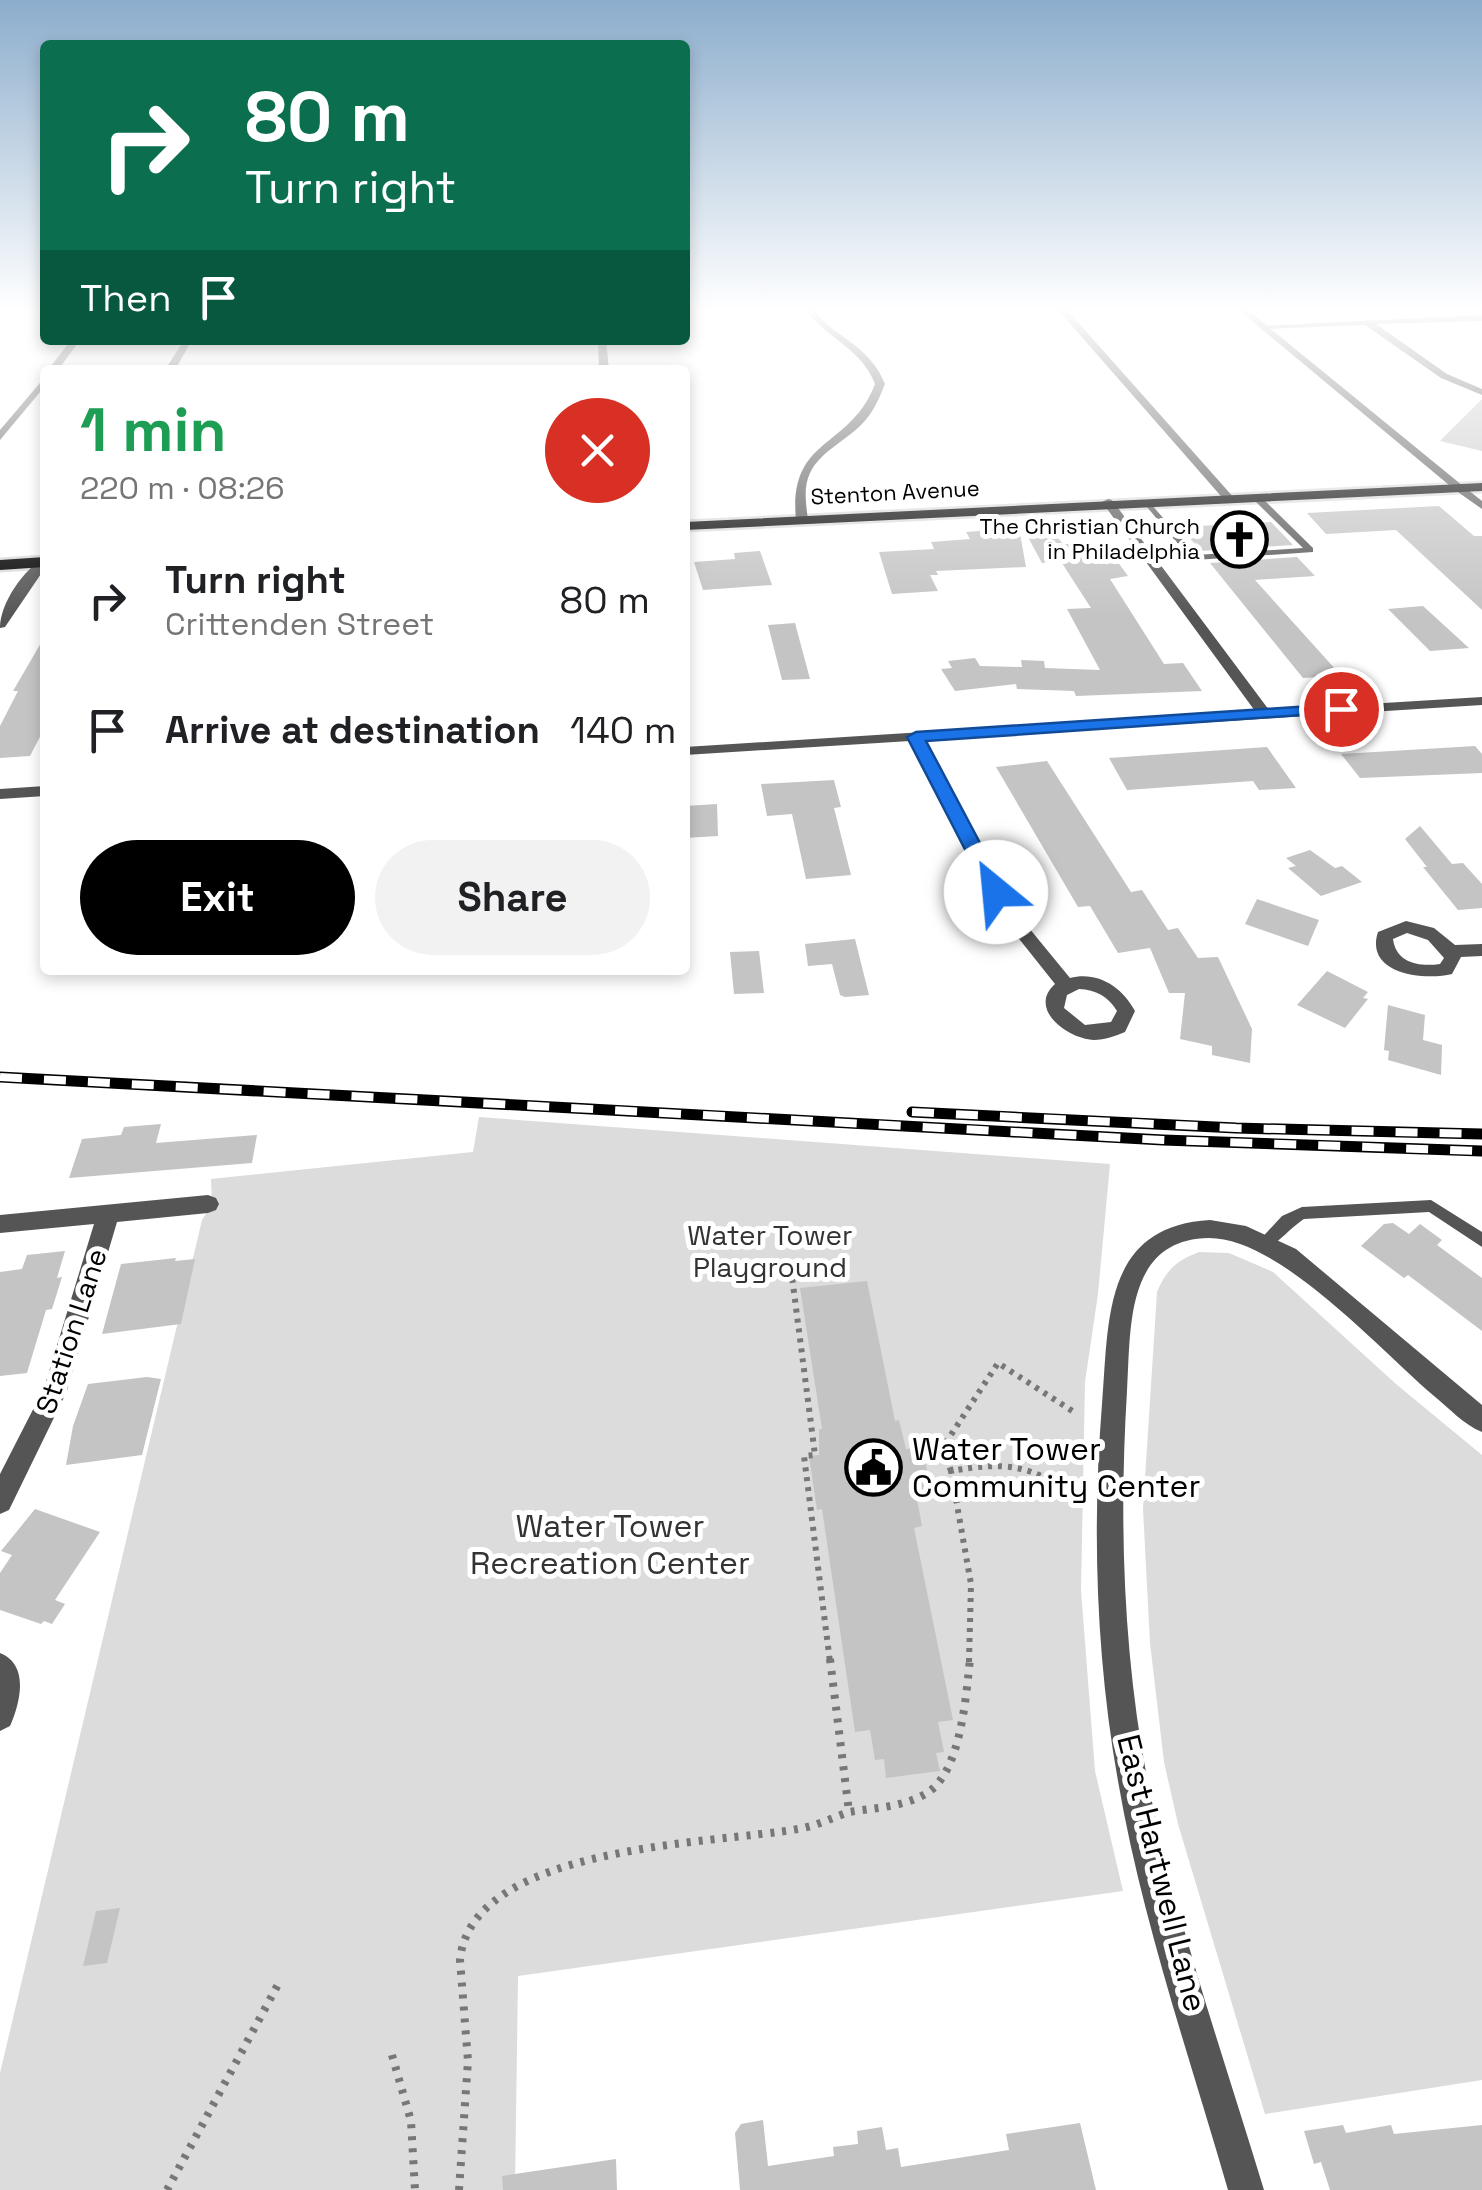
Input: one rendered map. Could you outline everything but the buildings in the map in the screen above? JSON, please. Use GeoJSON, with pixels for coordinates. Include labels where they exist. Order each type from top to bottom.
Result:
{"type":"FeatureCollection","features":[{"type":"Feature","properties":{"kind":"main road","name":"Stenton Avenue"},"geometry":{"type":"LineString","coordinates":[[1108,502],[1140,495],[1482,475]]}},
{"type":"Feature","properties":{"kind":"main road","name":"Stenton Avenue"},"geometry":{"type":"LineString","coordinates":[[690,526],[1108,502],[1232,502],[1482,487]]}},
{"type":"Feature","properties":{"kind":"main road"},"geometry":{"type":"LineString","coordinates":[[0,565],[40,562]]}},
{"type":"Feature","properties":{"kind":"street"},"geometry":{"type":"LineString","coordinates":[[0,436],[18,413]]}},
{"type":"Feature","properties":{"kind":"street"},"geometry":{"type":"LineString","coordinates":[[802,520],[797,488],[802,472],[817,453],[862,421],[867,413]]}},
{"type":"Feature","properties":{"kind":"street"},"geometry":{"type":"LineString","coordinates":[[1153,413],[1232,502]]}},
{"type":"Feature","properties":{"kind":"street"},"geometry":{"type":"LineString","coordinates":[[1367,413],[1482,506]]}},
{"type":"Feature","properties":{"kind":"street"},"geometry":{"type":"LineString","coordinates":[[1108,502],[1264,713]]}},
{"type":"Feature","properties":{"kind":"street"},"geometry":{"type":"LineString","coordinates":[[0,624],[40,568]]}},
{"type":"Feature","properties":{"kind":"street"},"geometry":{"type":"LineString","coordinates":[[690,751],[1482,700]]}},
{"type":"Feature","properties":{"kind":"street"},"geometry":{"type":"LineString","coordinates":[[916,737],[1005,906],[1036,952],[1066,986]]}},
{"type":"Feature","properties":{"kind":"street"},"geometry":{"type":"LineString","coordinates":[[0,794],[40,791]]}},
{"type":"Feature","properties":{"kind":"street"},"geometry":{"type":"LineString","coordinates":[[1450,951],[1482,950]]}},
{"type":"Feature","properties":{"kind":"street"},"geometry":{"type":"LineString","coordinates":[[0,1224],[208,1204]]}},
{"type":"Feature","properties":{"kind":"street","name":"Station Lane"},"geometry":{"type":"LineString","coordinates":[[0,1501],[55,1390],[108,1212]]}},
{"type":"Feature","properties":{"kind":"street","name":"East Hartwell Lane"},"geometry":{"type":"LineString","coordinates":[[1246,2190],[1141,1816],[1125,1724],[1113,1576],[1114,1406],[1126,1291],[1133,1272],[1156,1244],[1196,1230],[1220,1230],[1264,1244]]}},
{"type":"Feature","properties":{"kind":"street"},"geometry":{"type":"LineString","coordinates":[[1264,1244],[1307,1270],[1482,1420]]}},
{"type":"Feature","properties":{"kind":"street"},"geometry":{"type":"LineString","coordinates":[[0,1667],[6,1676],[8,1695],[0,1716]]}},
{"type":"Feature","properties":{"kind":"lane"},"geometry":{"type":"LineString","coordinates":[[1151,561],[1310,550],[1259,500]]}},
{"type":"Feature","properties":{"kind":"lane"},"geometry":{"type":"LineString","coordinates":[[1150,505],[1194,558]]}},
{"type":"Feature","properties":{"kind":"lane"},"geometry":{"type":"LineString","coordinates":[[1264,1244],[1287,1221],[1302,1214],[1416,1204],[1440,1210],[1482,1240]]}},
{"type":"Feature","properties":{"kind":"path"},"geometry":{"type":"LineString","coordinates":[[791,1269],[815,1455],[804,1456],[849,1812]]}},
{"type":"Feature","properties":{"kind":"path"},"geometry":{"type":"LineString","coordinates":[[459,2190],[468,2062],[462,1946],[480,1911],[504,1892],[534,1877],[603,1858],[804,1828],[934,1789],[956,1751],[972,1590],[968,1548],[943,1448],[998,1363],[1077,1414]]}},
{"type":"Feature","properties":{"kind":"path"},"geometry":{"type":"LineString","coordinates":[[951,1471],[1012,1462],[1028,1466],[1073,1496]]}},
{"type":"Feature","properties":{"kind":"path"},"geometry":{"type":"LineString","coordinates":[[167,2190],[281,1978]]}},
{"type":"Feature","properties":{"kind":"path"},"geometry":{"type":"LineString","coordinates":[[392,2055],[403,2078],[410,2108],[415,2190]]}},
{"type":"Feature","properties":{"kind":"green space","name":"Water Tower Recreation Center"},"geometry":{"type":"Polygon","coordinates":[[[479,1117],[1110,1164],[1085,1382],[1081,1590],[1095,1771],[1123,1891],[518,1976],[515,2190],[0,2190],[0,2073],[202,1220],[212,1204],[211,1179],[473,1152],[479,1117]]]}},
{"type":"Feature","properties":{"kind":"green space"},"geometry":{"type":"Polygon","coordinates":[[[1199,1252],[1229,1253],[1273,1272],[1396,1384],[1482,1455],[1482,2080],[1265,2114],[1178,1824],[1164,1762],[1150,1643],[1143,1509],[1157,1292],[1173,1267],[1199,1252]]]}},
{"type":"Feature","properties":{"kind":"railway"},"geometry":{"type":"LineString","coordinates":[[0,1077],[1163,1140],[1482,1151]]}},
{"type":"Feature","properties":{"kind":"railway"},"geometry":{"type":"LineString","coordinates":[[912,1112],[1236,1128],[1482,1134]]}},
{"type":"Feature","properties":{"kind":"place","name":"The Christian Church in Philadelphia"},"geometry":{"type":"Point","coordinates":[1239,539]}},
{"type":"Feature","properties":{"kind":"place","name":"Water Tower Community Center"},"geometry":{"type":"Point","coordinates":[873,1467]}},
{"type":"Feature","properties":{"kind":"route"},"geometry":{"type":"LineString","coordinates":[[996,892],[916,737],[1341,709]]}},
{"type":"Feature","properties":{"kind":"park label","name":"Water Tower Playground"},"geometry":{"type":"Point","coordinates":[770,1251]}}]}
